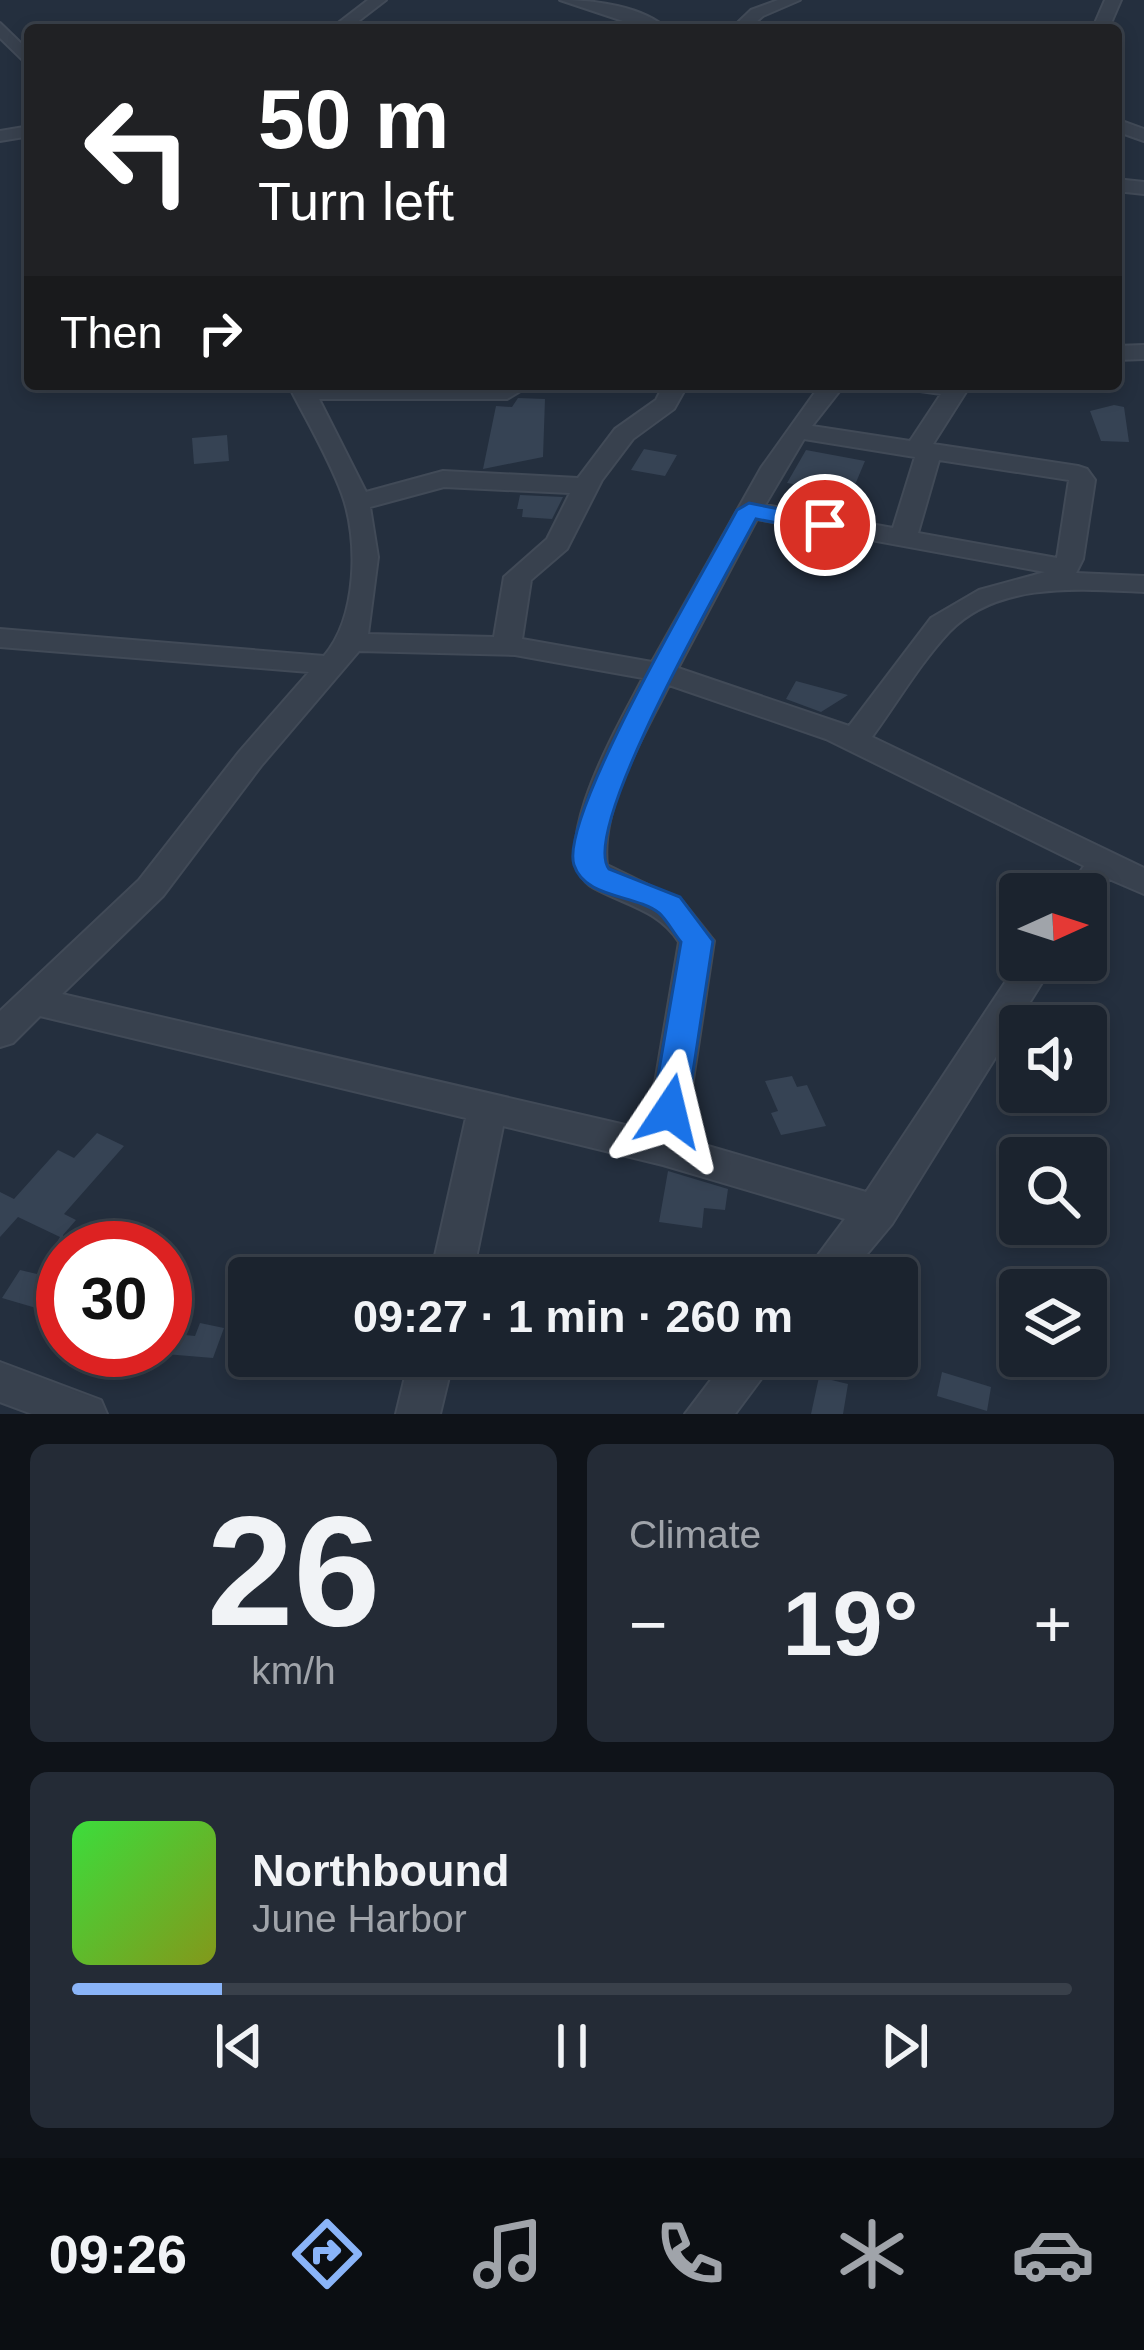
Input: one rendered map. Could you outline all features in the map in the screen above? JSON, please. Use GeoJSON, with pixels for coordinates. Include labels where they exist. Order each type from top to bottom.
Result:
{"type":"FeatureCollection","features":[{"type":"Feature","properties":{"kind":"street"},"geometry":{"type":"LineString","coordinates":[[345,24],[378,0]]}},
{"type":"Feature","properties":{"kind":"street"},"geometry":{"type":"LineString","coordinates":[[568,0],[612,21]]}},
{"type":"Feature","properties":{"kind":"street"},"geometry":{"type":"LineString","coordinates":[[745,24],[792,0]]}},
{"type":"Feature","properties":{"kind":"street"},"geometry":{"type":"LineString","coordinates":[[1,32],[24,56]]}},
{"type":"Feature","properties":{"kind":"street"},"geometry":{"type":"LineString","coordinates":[[0,1033],[151,888],[250,759],[341,654],[360,610],[365,557],[357,503],[304,390]]}},
{"type":"Feature","properties":{"kind":"street"},"geometry":{"type":"LineString","coordinates":[[405,390],[510,390]]}},
{"type":"Feature","properties":{"kind":"street"},"geometry":{"type":"LineString","coordinates":[[507,646],[518,578],[558,543],[587,486],[624,434],[666,404],[673,390]]}},
{"type":"Feature","properties":{"kind":"street"},"geometry":{"type":"LineString","coordinates":[[663,1150],[697,941],[669,904],[598,877],[588,864],[588,849],[614,763],[749,510],[827,390]]}},
{"type":"Feature","properties":{"kind":"street"},"geometry":{"type":"LineString","coordinates":[[903,539],[923,451],[955,390]]}},
{"type":"Feature","properties":{"kind":"street"},"geometry":{"type":"LineString","coordinates":[[796,431],[1081,476],[1060,573]]}},
{"type":"Feature","properties":{"kind":"street"},"geometry":{"type":"LineString","coordinates":[[357,503],[443,479],[587,486]]}},
{"type":"Feature","properties":{"kind":"street"},"geometry":{"type":"LineString","coordinates":[[749,510],[1060,573],[1144,584]]}},
{"type":"Feature","properties":{"kind":"street"},"geometry":{"type":"LineString","coordinates":[[854,740],[941,624],[983,598],[1060,573]]}},
{"type":"Feature","properties":{"kind":"street"},"geometry":{"type":"LineString","coordinates":[[0,638],[341,654],[507,646],[663,674],[854,740],[1144,882]]}},
{"type":"Feature","properties":{"kind":"street"},"geometry":{"type":"LineString","coordinates":[[1096,873],[1102,863]]}},
{"type":"Feature","properties":{"kind":"street"},"geometry":{"type":"LineString","coordinates":[[840,1257],[878,1212],[1025,981]]}},
{"type":"Feature","properties":{"kind":"street"},"geometry":{"type":"LineString","coordinates":[[33,1001],[488,1106],[878,1212]]}},
{"type":"Feature","properties":{"kind":"street"},"geometry":{"type":"LineString","coordinates":[[456,1257],[488,1106]]}},
{"type":"Feature","properties":{"kind":"street"},"geometry":{"type":"LineString","coordinates":[[418,1414],[427,1377]]}},
{"type":"Feature","properties":{"kind":"street"},"geometry":{"type":"LineString","coordinates":[[707,1414],[738,1377]]}},
{"type":"Feature","properties":{"kind":"street"},"geometry":{"type":"LineString","coordinates":[[0,1382],[85,1414]]}},
{"type":"Feature","properties":{"kind":"building"},"geometry":{"type":"Polygon","coordinates":[[[518,398],[545,399],[543,457],[483,469],[496,406],[512,407],[518,398]]]}},
{"type":"Feature","properties":{"kind":"building"},"geometry":{"type":"Polygon","coordinates":[[[1124,407],[1129,442],[1101,441],[1090,411],[1124,407]]]}},
{"type":"Feature","properties":{"kind":"building"},"geometry":{"type":"Polygon","coordinates":[[[227,435],[229,461],[194,464],[192,438],[227,435]]]}},
{"type":"Feature","properties":{"kind":"building"},"geometry":{"type":"Polygon","coordinates":[[[644,449],[677,455],[665,476],[631,470],[644,449]]]}},
{"type":"Feature","properties":{"kind":"building"},"geometry":{"type":"Polygon","coordinates":[[[806,450],[865,461],[844,511],[813,504],[821,489],[787,483],[806,450]]]}},
{"type":"Feature","properties":{"kind":"building"},"geometry":{"type":"Polygon","coordinates":[[[520,495],[563,497],[552,519],[522,517],[523,509],[517,509],[520,495]]]}},
{"type":"Feature","properties":{"kind":"building"},"geometry":{"type":"Polygon","coordinates":[[[796,681],[848,695],[821,712],[786,699],[796,681]]]}},
{"type":"Feature","properties":{"kind":"building"},"geometry":{"type":"Polygon","coordinates":[[[792,1076],[797,1087],[807,1085],[826,1126],[781,1135],[771,1113],[778,1111],[765,1081],[792,1076]]]}},
{"type":"Feature","properties":{"kind":"building"},"geometry":{"type":"Polygon","coordinates":[[[97,1133],[124,1146],[64,1214],[75,1221],[36,1221],[36,1226],[18,1217],[0,1237],[0,1192],[14,1199],[58,1150],[74,1158],[97,1133]]]}},
{"type":"Feature","properties":{"kind":"building"},"geometry":{"type":"Polygon","coordinates":[[[668,1171],[728,1189],[725,1210],[704,1208],[702,1228],[659,1222],[668,1171]]]}},
{"type":"Feature","properties":{"kind":"building"},"geometry":{"type":"Polygon","coordinates":[[[20,1270],[36,1274],[36,1308],[2,1298],[20,1270]]]}},
{"type":"Feature","properties":{"kind":"building"},"geometry":{"type":"Polygon","coordinates":[[[200,1323],[224,1328],[213,1358],[192,1356],[200,1323]]]}},
{"type":"Feature","properties":{"kind":"building"},"geometry":{"type":"Polygon","coordinates":[[[942,1372],[991,1387],[987,1411],[937,1396],[942,1372]]]}},
{"type":"Feature","properties":{"kind":"building"},"geometry":{"type":"Polygon","coordinates":[[[819,1377],[848,1384],[843,1414],[811,1414],[819,1377]]]}},
{"type":"Feature","properties":{"kind":"route"},"geometry":{"type":"LineString","coordinates":[[670,1111],[697,941],[669,904],[598,877],[588,864],[588,849],[614,763],[749,510],[825,525]]}}]}
